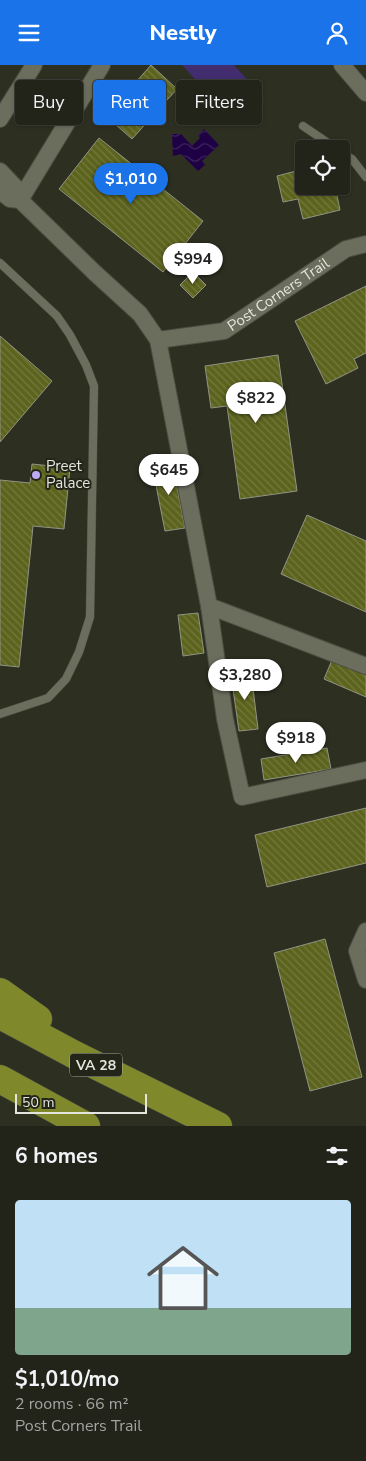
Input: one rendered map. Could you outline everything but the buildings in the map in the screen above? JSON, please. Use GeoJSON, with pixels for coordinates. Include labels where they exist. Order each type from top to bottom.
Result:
{"type":"FeatureCollection","features":[{"type":"Feature","properties":{"kind":"highway"},"geometry":{"type":"LineString","coordinates":[[0,992],[103,1062],[193,1114]]}},
{"type":"Feature","properties":{"kind":"highway","name":"VA 28"},"geometry":{"type":"LineString","coordinates":[[0,1015],[75,1055],[218,1126]]}},
{"type":"Feature","properties":{"kind":"highway"},"geometry":{"type":"LineString","coordinates":[[0,1081],[81,1123]]}},
{"type":"Feature","properties":{"kind":"street"},"geometry":{"type":"LineString","coordinates":[[0,119],[34,65]]}},
{"type":"Feature","properties":{"kind":"street"},"geometry":{"type":"LineString","coordinates":[[20,200],[102,65]]}},
{"type":"Feature","properties":{"kind":"street"},"geometry":{"type":"LineString","coordinates":[[342,65],[366,93]]}},
{"type":"Feature","properties":{"kind":"street"},"geometry":{"type":"LineString","coordinates":[[0,171],[18,190],[20,200],[140,314],[158,340],[209,606],[225,719],[242,797],[366,770]]}},
{"type":"Feature","properties":{"kind":"street"},"geometry":{"type":"LineString","coordinates":[[0,191],[10,199],[20,200]]}},
{"type":"Feature","properties":{"kind":"street","name":"Post Corners Trail"},"geometry":{"type":"LineString","coordinates":[[158,340],[224,331],[346,249],[366,244]]}},
{"type":"Feature","properties":{"kind":"street"},"geometry":{"type":"LineString","coordinates":[[209,606],[366,666]]}},
{"type":"Feature","properties":{"kind":"street"},"geometry":{"type":"LineString","coordinates":[[366,931],[357,951],[366,980]]}},
{"type":"Feature","properties":{"kind":"lane"},"geometry":{"type":"LineString","coordinates":[[303,126],[324,140]]}},
{"type":"Feature","properties":{"kind":"lane"},"geometry":{"type":"LineString","coordinates":[[350,158],[366,177]]}},
{"type":"Feature","properties":{"kind":"lane"},"geometry":{"type":"LineString","coordinates":[[0,263],[57,316],[70,335],[86,365],[94,386],[90,617],[79,652],[66,679],[48,698],[0,714]]}},
{"type":"Feature","properties":{"kind":"shaded area"},"geometry":{"type":"Polygon","coordinates":[[[182,65],[234,65],[248,80],[196,80],[182,65]]]}},
{"type":"Feature","properties":{"kind":"water"},"geometry":{"type":"Polygon","coordinates":[[[204,129],[219,145],[202,161],[205,165],[198,171],[181,154],[173,156],[172,134],[181,134],[192,146],[200,138],[198,135],[204,129]]]}},
{"type":"Feature","properties":{"kind":"place","name":"Preet Palace"},"geometry":{"type":"Point","coordinates":[36,475]}}]}
